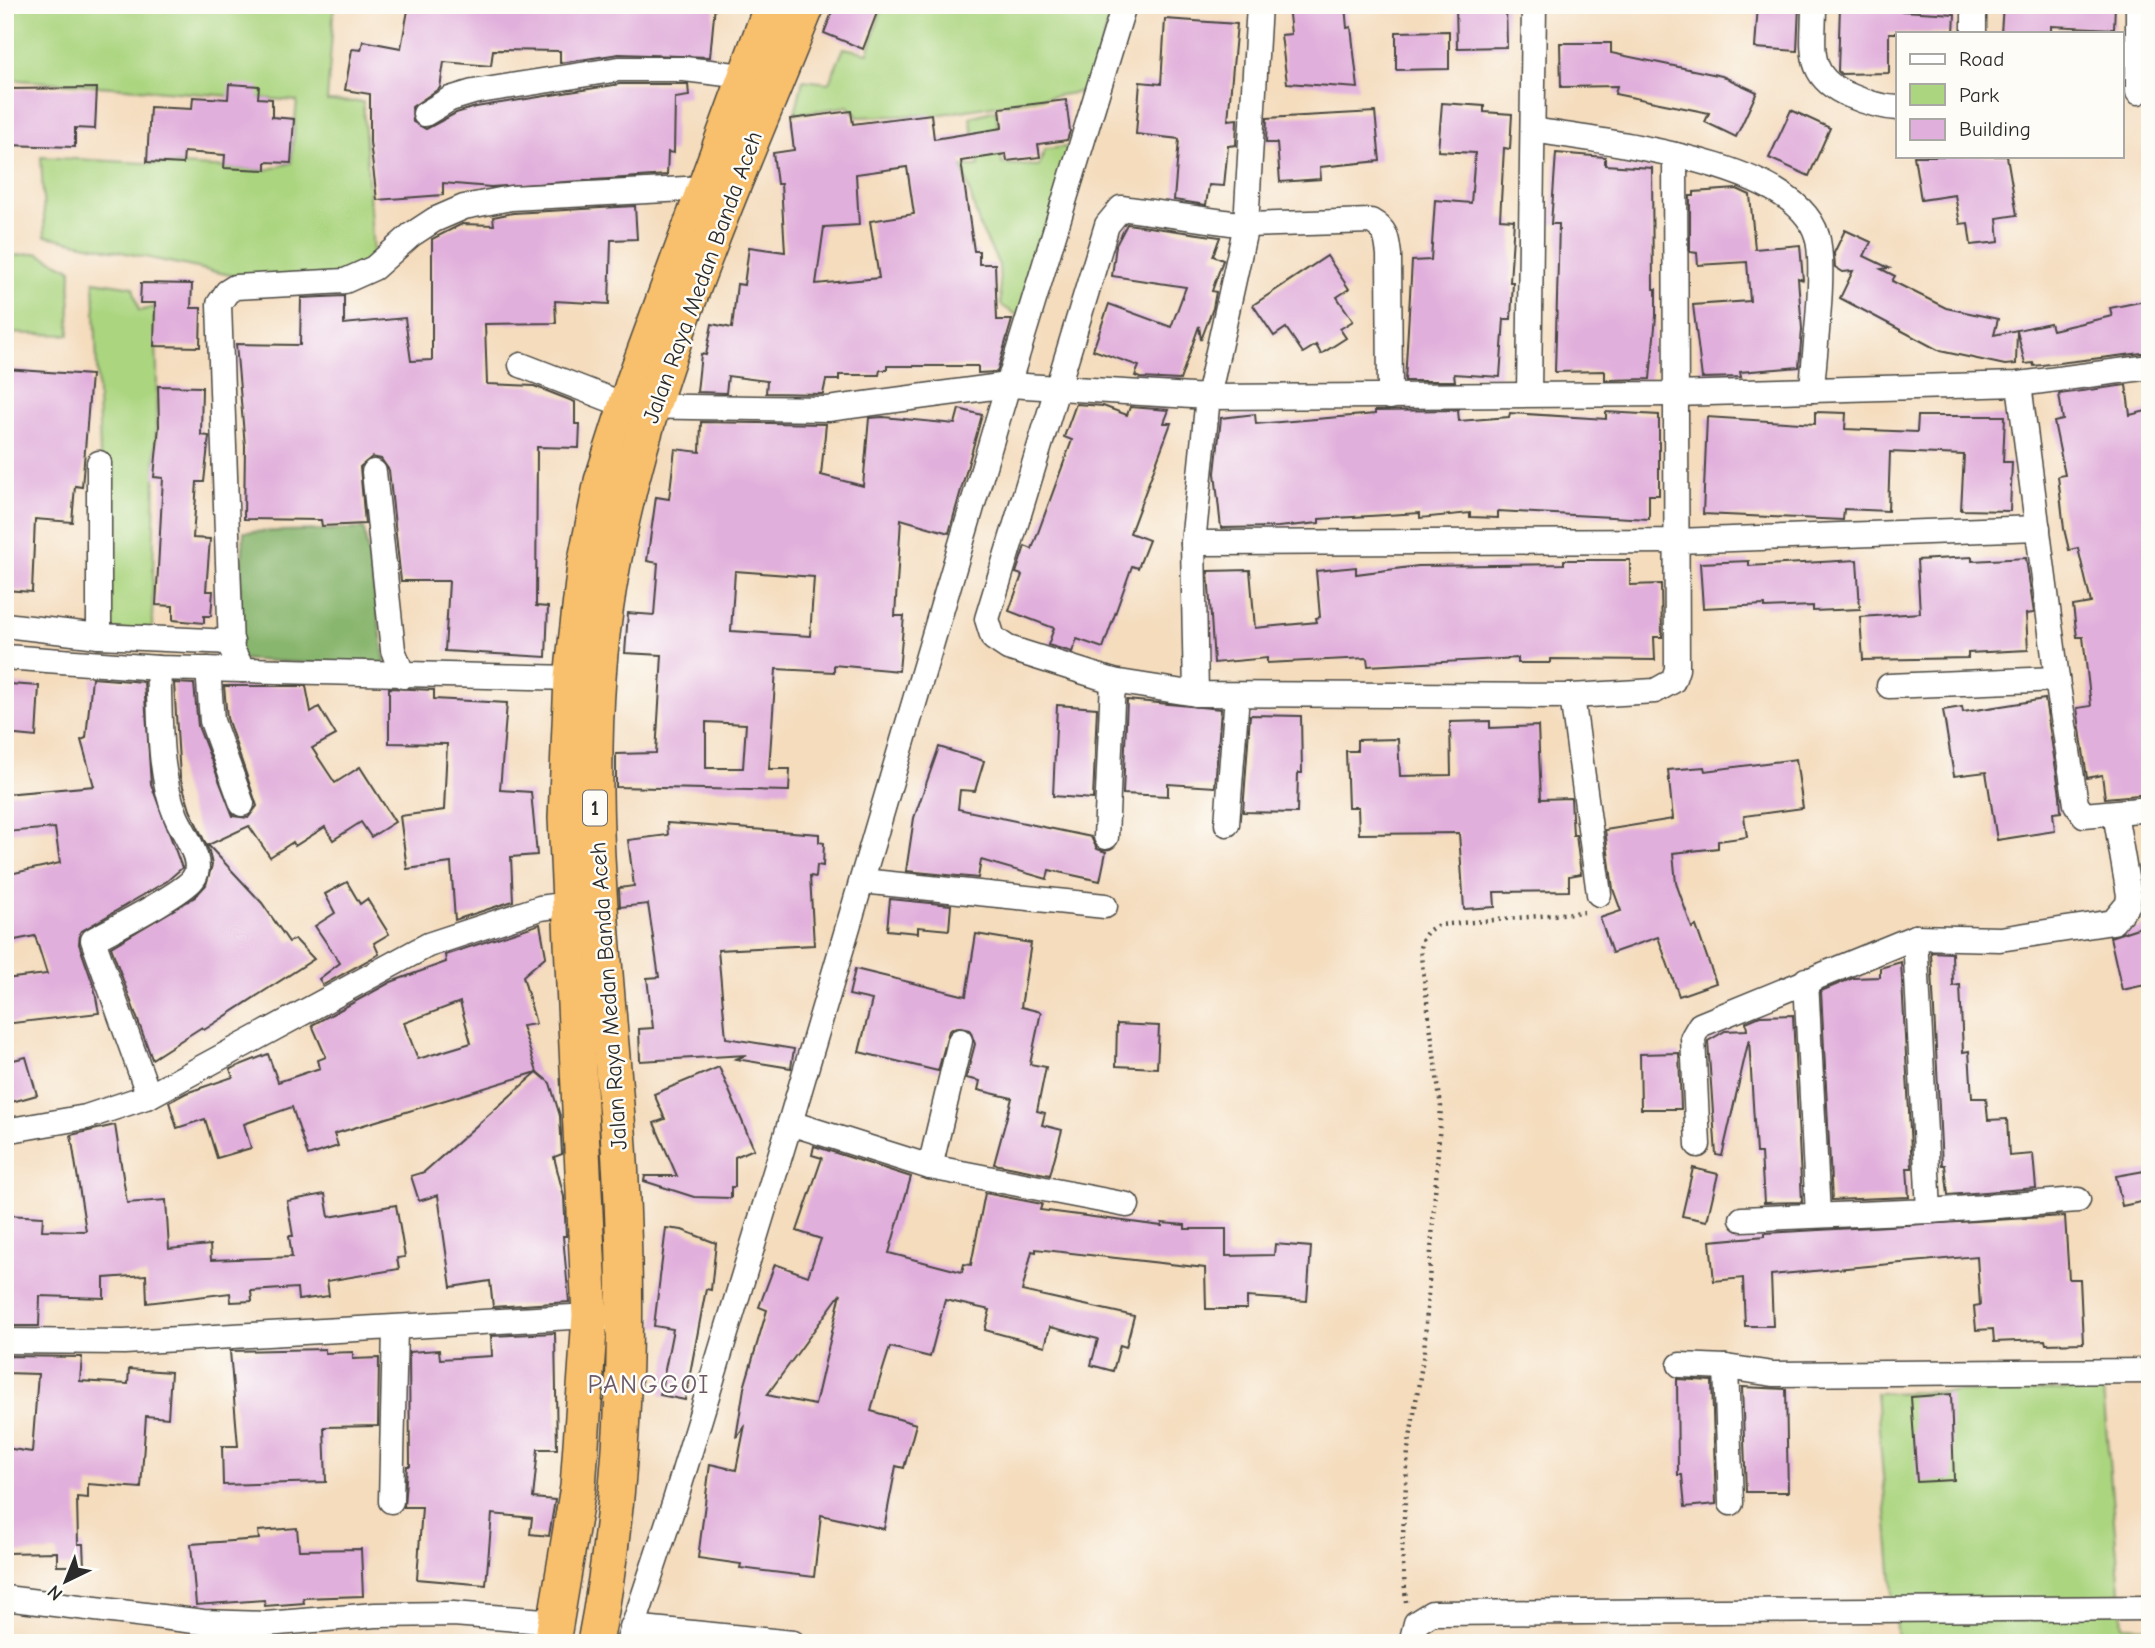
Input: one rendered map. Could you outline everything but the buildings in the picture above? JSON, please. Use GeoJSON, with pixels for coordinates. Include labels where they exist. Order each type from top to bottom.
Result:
{"type":"FeatureCollection","features":[{"type":"Feature","properties":{"kind":"highway","name":"Jalan Raya Medan Banda Aceh"},"geometry":{"type":"LineString","coordinates":[[554,1632],[578,1487],[590,1316],[570,904],[608,580],[639,406],[667,286],[772,5]]}},
{"type":"Feature","properties":{"kind":"highway","name":"Jalan Raya Medan Banda Aceh"},"geometry":{"type":"LineString","coordinates":[[595,1643],[616,1505],[626,1321],[616,1101],[580,819],[572,678],[585,565],[602,481],[695,285],[807,5]]}},
{"type":"Feature","properties":{"kind":"highway"},"geometry":{"type":"LineString","coordinates":[[581,1107],[616,1101]]}},
{"type":"Feature","properties":{"kind":"street"},"geometry":{"type":"LineString","coordinates":[[793,1643],[630,1635],[674,1504],[790,1123],[1008,385],[1124,5]]}},
{"type":"Feature","properties":{"kind":"street"},"geometry":{"type":"LineString","coordinates":[[1196,694],[1193,543],[1208,397],[1246,225],[1259,5]]}},
{"type":"Feature","properties":{"kind":"street"},"geometry":{"type":"LineString","coordinates":[[1529,393],[1534,5]]}},
{"type":"Feature","properties":{"kind":"street"},"geometry":{"type":"LineString","coordinates":[[1814,5],[1814,57],[1819,76],[1832,89],[1877,107],[1896,108]]}},
{"type":"Feature","properties":{"kind":"street"},"geometry":{"type":"LineString","coordinates":[[1974,5],[1974,32]]}},
{"type":"Feature","properties":{"kind":"street"},"geometry":{"type":"LineString","coordinates":[[2137,91],[2138,5]]}},
{"type":"Feature","properties":{"kind":"street"},"geometry":{"type":"LineString","coordinates":[[425,114],[450,99],[473,92],[619,69],[684,69],[744,76]]}},
{"type":"Feature","properties":{"kind":"street"},"geometry":{"type":"LineString","coordinates":[[1534,131],[1675,155],[1759,181],[1803,211],[1813,225],[1820,249],[1812,390]]}},
{"type":"Feature","properties":{"kind":"street"},"geometry":{"type":"LineString","coordinates":[[1390,397],[1389,256],[1387,237],[1382,227],[1371,221],[1246,225],[1121,208],[1107,225],[1055,387],[987,619],[993,638],[1008,648],[1113,681],[1196,694],[1572,696],[1655,691],[1672,681],[1677,669],[1675,155]]}},
{"type":"Feature","properties":{"kind":"street"},"geometry":{"type":"LineString","coordinates":[[236,654],[219,304],[227,292],[235,287],[345,281],[359,277],[374,268],[411,235],[434,220],[464,207],[511,198],[705,188]]}},
{"type":"Feature","properties":{"kind":"street"},"geometry":{"type":"LineString","coordinates":[[520,365],[639,406],[828,409],[1008,385],[1208,397],[1390,397],[1434,393],[1674,394],[2019,384],[2150,367]]}},
{"type":"Feature","properties":{"kind":"street"},"geometry":{"type":"LineString","coordinates":[[2019,384],[2057,679],[2077,804],[2084,815],[2150,809]]}},
{"type":"Feature","properties":{"kind":"street"},"geometry":{"type":"LineString","coordinates":[[99,463],[99,636]]}},
{"type":"Feature","properties":{"kind":"street"},"geometry":{"type":"LineString","coordinates":[[374,472],[398,663]]}},
{"type":"Feature","properties":{"kind":"street"},"geometry":{"type":"LineString","coordinates":[[1193,543],[1676,541],[2038,528]]}},
{"type":"Feature","properties":{"kind":"street"},"geometry":{"type":"LineString","coordinates":[[5,625],[236,654],[398,663],[572,678]]}},
{"type":"Feature","properties":{"kind":"street"},"geometry":{"type":"LineString","coordinates":[[5,657],[208,669],[236,654]]}},
{"type":"Feature","properties":{"kind":"street"},"geometry":{"type":"LineString","coordinates":[[149,1096],[93,940],[187,886],[197,870],[197,860],[175,813],[164,774],[158,668]]}},
{"type":"Feature","properties":{"kind":"street"},"geometry":{"type":"LineString","coordinates":[[208,669],[212,722],[242,804]]}},
{"type":"Feature","properties":{"kind":"street"},"geometry":{"type":"LineString","coordinates":[[1889,686],[2057,679]]}},
{"type":"Feature","properties":{"kind":"street"},"geometry":{"type":"LineString","coordinates":[[1105,837],[1113,681]]}},
{"type":"Feature","properties":{"kind":"street"},"geometry":{"type":"LineString","coordinates":[[1227,824],[1237,695]]}},
{"type":"Feature","properties":{"kind":"street"},"geometry":{"type":"LineString","coordinates":[[1572,696],[1599,894]]}},
{"type":"Feature","properties":{"kind":"street"},"geometry":{"type":"LineString","coordinates":[[1698,1145],[1693,1048],[1695,1031],[1707,1020],[1915,937],[2000,939],[2113,922],[2127,904],[2129,895],[2115,813]]}},
{"type":"Feature","properties":{"kind":"street"},"geometry":{"type":"LineString","coordinates":[[862,881],[1105,906]]}},
{"type":"Feature","properties":{"kind":"street"},"geometry":{"type":"LineString","coordinates":[[5,1131],[86,1117],[149,1096],[428,946],[540,908],[570,904]]}},
{"type":"Feature","properties":{"kind":"street"},"geometry":{"type":"LineString","coordinates":[[1915,937],[1929,1210]]}},
{"type":"Feature","properties":{"kind":"street"},"geometry":{"type":"LineString","coordinates":[[1806,980],[1818,1215]]}},
{"type":"Feature","properties":{"kind":"street"},"geometry":{"type":"LineString","coordinates":[[930,1167],[960,1041]]}},
{"type":"Feature","properties":{"kind":"street"},"geometry":{"type":"LineString","coordinates":[[790,1123],[930,1167],[1127,1205]]}},
{"type":"Feature","properties":{"kind":"street"},"geometry":{"type":"LineString","coordinates":[[1742,1219],[2078,1200]]}},
{"type":"Feature","properties":{"kind":"street"},"geometry":{"type":"LineString","coordinates":[[5,1341],[124,1342],[395,1329],[590,1316],[626,1321]]}},
{"type":"Feature","properties":{"kind":"street"},"geometry":{"type":"LineString","coordinates":[[391,1501],[395,1329]]}},
{"type":"Feature","properties":{"kind":"street"},"geometry":{"type":"LineString","coordinates":[[1679,1365],[1786,1374],[2150,1371]]}},
{"type":"Feature","properties":{"kind":"street"},"geometry":{"type":"LineString","coordinates":[[1726,1367],[1731,1503]]}},
{"type":"Feature","properties":{"kind":"street"},"geometry":{"type":"LineString","coordinates":[[5,1598],[203,1622],[266,1624],[375,1615],[453,1614],[554,1632]]}},
{"type":"Feature","properties":{"kind":"street"},"geometry":{"type":"LineString","coordinates":[[1411,1637],[1416,1623],[1432,1613],[2150,1608]]}},
{"type":"Feature","properties":{"kind":"path"},"geometry":{"type":"LineString","coordinates":[[1411,1637],[1404,1588],[1408,1450],[1424,1352],[1441,1107],[1420,950],[1422,940],[1427,932],[1439,925],[1582,913],[1596,904],[1599,894]]}},
{"type":"Feature","properties":{"kind":"green space"},"geometry":{"type":"Polygon","coordinates":[[[5,5],[334,5],[327,101],[363,102],[374,268],[278,285],[45,236],[41,157],[266,170],[291,163],[297,101],[5,79],[5,5]]]}},
{"type":"Feature","properties":{"kind":"green space"},"geometry":{"type":"Polygon","coordinates":[[[883,5],[1115,5],[1085,91],[936,115],[858,117],[848,106],[795,114],[803,80],[829,83],[844,48],[868,53],[883,5]]]}},
{"type":"Feature","properties":{"kind":"green space"},"geometry":{"type":"Polygon","coordinates":[[[996,110],[1002,164],[1039,166],[1045,149],[1076,146],[1023,319],[1001,305],[999,265],[980,227],[962,166],[979,166],[970,117],[996,110]]]}},
{"type":"Feature","properties":{"kind":"green space"},"geometry":{"type":"Polygon","coordinates":[[[37,253],[71,269],[69,335],[5,333],[5,257],[37,253]]]}},
{"type":"Feature","properties":{"kind":"green space"},"geometry":{"type":"Polygon","coordinates":[[[94,281],[133,287],[139,311],[155,307],[157,372],[152,631],[106,630],[94,281]]]}},
{"type":"Feature","properties":{"kind":"green space"},"geometry":{"type":"Polygon","coordinates":[[[364,529],[386,667],[236,659],[244,532],[364,529]]]}},
{"type":"Feature","properties":{"kind":"green space"},"geometry":{"type":"Polygon","coordinates":[[[2103,1390],[2123,1626],[2150,1627],[2150,1643],[1897,1643],[1876,1393],[2103,1390]]]}},
{"type":"Feature","properties":{"kind":"district","name":"PANGGOI"},"geometry":{"type":"Point","coordinates":[649,1384]}}]}
